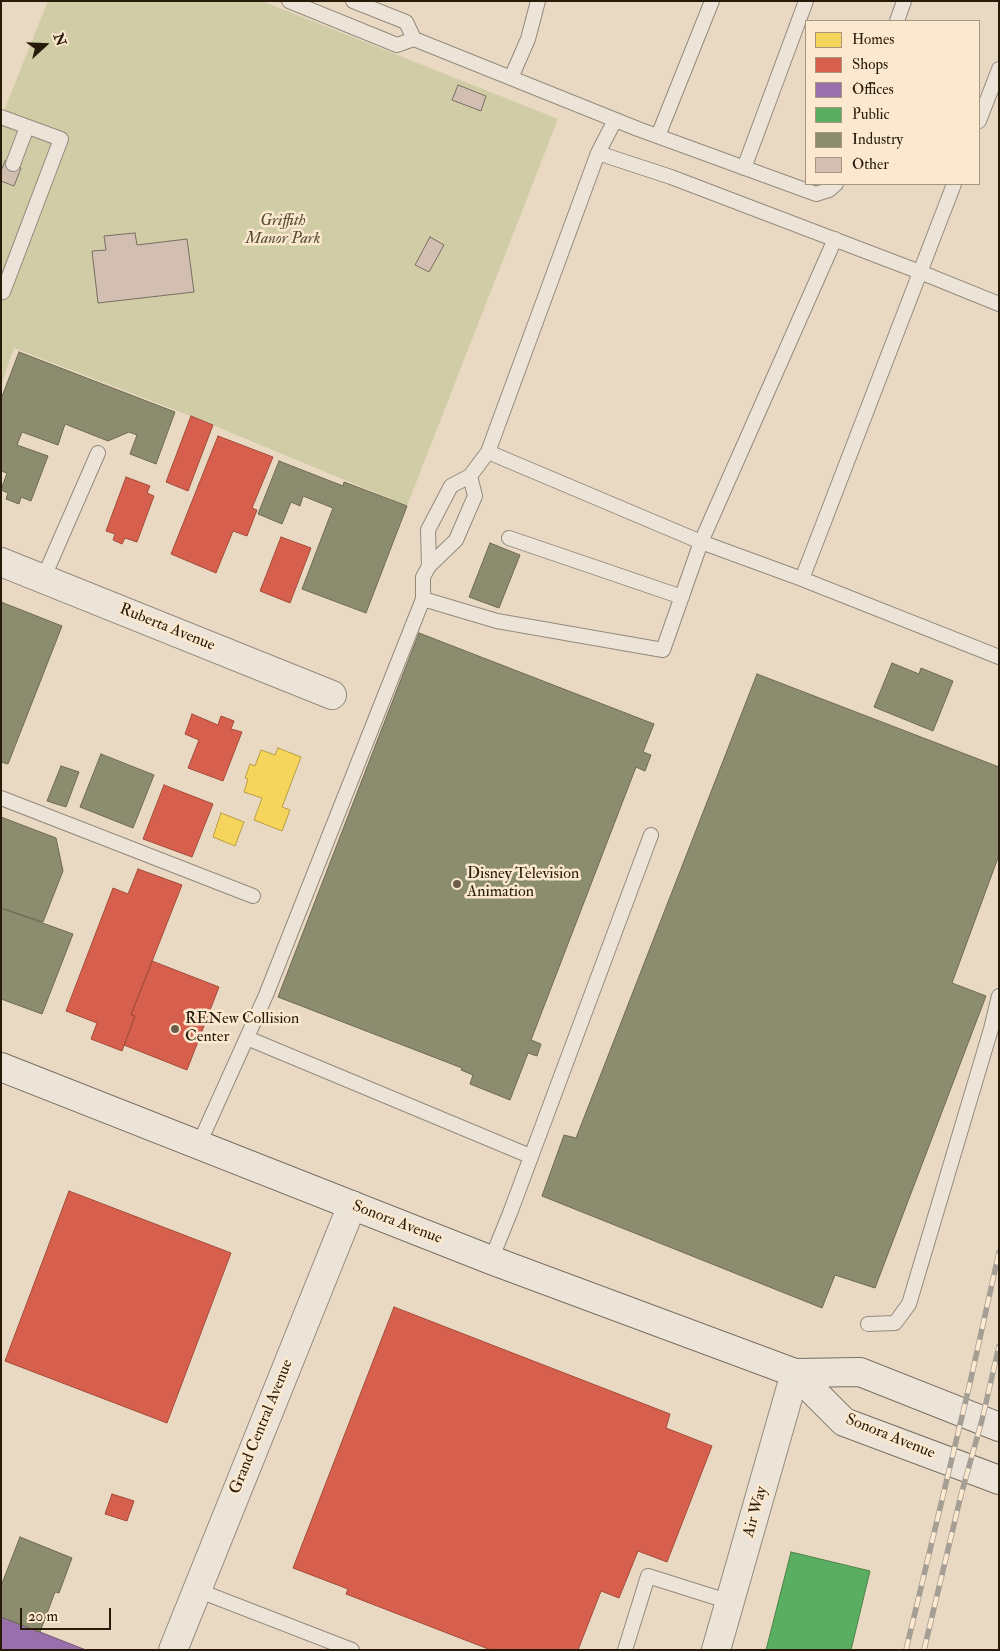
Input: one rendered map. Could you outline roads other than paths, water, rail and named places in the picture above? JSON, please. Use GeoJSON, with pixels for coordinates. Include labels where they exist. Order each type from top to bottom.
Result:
{"type":"FeatureCollection","features":[{"type":"Feature","properties":{"kind":"main road","name":"Ruberta Avenue"},"geometry":{"type":"LineString","coordinates":[[1,562],[332,695]]}},
{"type":"Feature","properties":{"kind":"main road","name":"Sonora Avenue"},"geometry":{"type":"LineString","coordinates":[[1,1067],[491,1260],[796,1373],[860,1372],[999,1427]]}},
{"type":"Feature","properties":{"kind":"main road","name":"Grand Central Avenue"},"geometry":{"type":"LineString","coordinates":[[173,1650],[352,1205]]}},
{"type":"Feature","properties":{"kind":"main road","name":"Sonora Avenue"},"geometry":{"type":"LineString","coordinates":[[796,1373],[844,1422],[999,1480]]}},
{"type":"Feature","properties":{"kind":"main road","name":"Air Way"},"geometry":{"type":"LineString","coordinates":[[716,1650],[796,1373]]}},
{"type":"Feature","properties":{"kind":"lane"},"geometry":{"type":"LineString","coordinates":[[289,1],[397,45],[414,39],[615,120],[816,194],[829,190],[835,185]]}},
{"type":"Feature","properties":{"kind":"lane"},"geometry":{"type":"LineString","coordinates":[[353,1],[406,22],[414,39]]}},
{"type":"Feature","properties":{"kind":"lane"},"geometry":{"type":"LineString","coordinates":[[510,78],[528,39],[538,1]]}},
{"type":"Feature","properties":{"kind":"lane"},"geometry":{"type":"LineString","coordinates":[[658,136],[712,1]]}},
{"type":"Feature","properties":{"kind":"lane"},"geometry":{"type":"LineString","coordinates":[[744,168],[806,1]]}},
{"type":"Feature","properties":{"kind":"lane"},"geometry":{"type":"LineString","coordinates":[[897,20],[904,1]]}},
{"type":"Feature","properties":{"kind":"lane"},"geometry":{"type":"LineString","coordinates":[[980,118],[999,69]]}},
{"type":"Feature","properties":{"kind":"lane"},"geometry":{"type":"LineString","coordinates":[[1,117],[61,139],[3,292]]}},
{"type":"Feature","properties":{"kind":"lane"},"geometry":{"type":"LineString","coordinates":[[429,566],[428,530],[451,486],[470,476],[488,452],[598,153],[615,120]]}},
{"type":"Feature","properties":{"kind":"lane"},"geometry":{"type":"LineString","coordinates":[[13,164],[27,127]]}},
{"type":"Feature","properties":{"kind":"lane"},"geometry":{"type":"LineString","coordinates":[[598,153],[671,177],[999,304]]}},
{"type":"Feature","properties":{"kind":"lane"},"geometry":{"type":"LineString","coordinates":[[802,580],[954,185]]}},
{"type":"Feature","properties":{"kind":"lane"},"geometry":{"type":"LineString","coordinates":[[423,599],[497,621],[664,650],[701,542],[835,239]]}},
{"type":"Feature","properties":{"kind":"lane"},"geometry":{"type":"LineString","coordinates":[[488,452],[701,542],[999,657]]}},
{"type":"Feature","properties":{"kind":"lane"},"geometry":{"type":"LineString","coordinates":[[43,579],[98,453]]}},
{"type":"Feature","properties":{"kind":"lane"},"geometry":{"type":"LineString","coordinates":[[199,1144],[270,986],[423,599],[423,577],[429,566],[456,540],[475,496],[470,476]]}},
{"type":"Feature","properties":{"kind":"lane"},"geometry":{"type":"LineString","coordinates":[[509,538],[682,597]]}},
{"type":"Feature","properties":{"kind":"lane"},"geometry":{"type":"LineString","coordinates":[[1,798],[253,896]]}},
{"type":"Feature","properties":{"kind":"lane"},"geometry":{"type":"LineString","coordinates":[[491,1260],[651,835]]}},
{"type":"Feature","properties":{"kind":"lane"},"geometry":{"type":"LineString","coordinates":[[868,1324],[895,1323],[909,1304],[991,1029],[999,996]]}},
{"type":"Feature","properties":{"kind":"lane"},"geometry":{"type":"LineString","coordinates":[[247,1038],[530,1156]]}},
{"type":"Feature","properties":{"kind":"lane"},"geometry":{"type":"LineString","coordinates":[[625,1650],[648,1576],[730,1602]]}},
{"type":"Feature","properties":{"kind":"lane"},"geometry":{"type":"LineString","coordinates":[[197,1590],[352,1650]]}},
{"type":"Feature","properties":{"kind":"railway"},"geometry":{"type":"LineString","coordinates":[[906,1650],[970,1383],[999,1252]]}},
{"type":"Feature","properties":{"kind":"railway"},"geometry":{"type":"LineString","coordinates":[[924,1650],[999,1346]]}},
{"type":"Feature","properties":{"kind":"place","name":"Disney Television Animation"},"geometry":{"type":"Point","coordinates":[457,884]}},
{"type":"Feature","properties":{"kind":"place","name":"RENew Collision Center"},"geometry":{"type":"Point","coordinates":[175,1029]}},
{"type":"Feature","properties":{"kind":"park label","name":"Griffith Manor Park"},"geometry":{"type":"Point","coordinates":[283,231]}}]}
